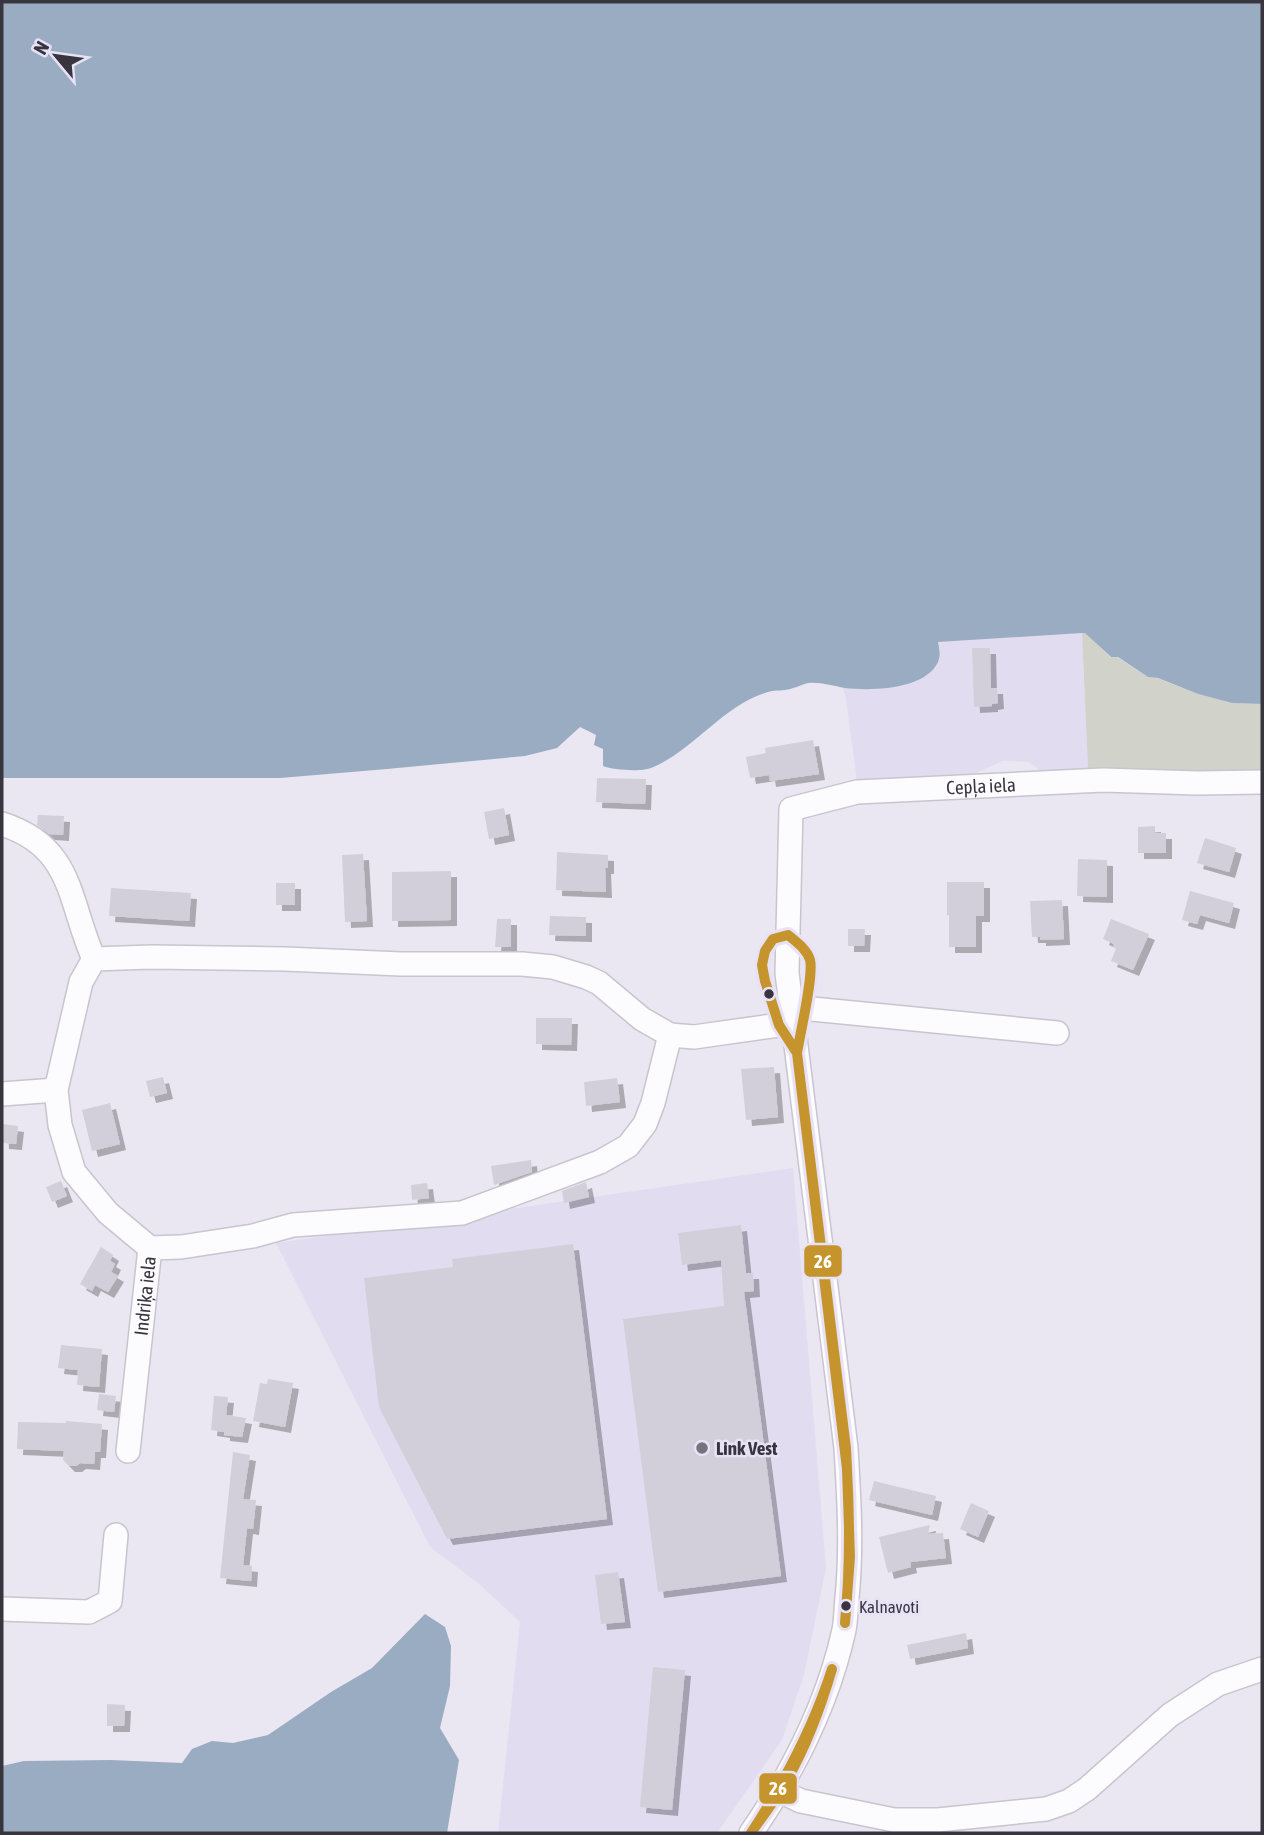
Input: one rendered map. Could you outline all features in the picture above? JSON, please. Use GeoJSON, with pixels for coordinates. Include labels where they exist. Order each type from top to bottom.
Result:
{"type":"FeatureCollection","features":[{"type":"Feature","properties":{"kind":"street","name":"Cepļa iela"},"geometry":{"type":"LineString","coordinates":[[793,1017],[787,973],[791,809],[857,792],[1103,780],[1262,782]]}},
{"type":"Feature","properties":{"kind":"street"},"geometry":{"type":"LineString","coordinates":[[2,824],[45,848],[58,864],[71,888],[86,942],[94,959],[285,959],[401,964],[522,964],[552,967],[586,977],[599,984],[642,1019],[670,1035],[694,1037],[793,1017],[812,1009],[1057,1032]]}},
{"type":"Feature","properties":{"kind":"street","name":"Indriķa iela"},"geometry":{"type":"LineString","coordinates":[[94,959],[81,982],[56,1090],[60,1125],[74,1172],[108,1213],[150,1248],[128,1451]]}},
{"type":"Feature","properties":{"kind":"street"},"geometry":{"type":"LineString","coordinates":[[751,1833],[780,1791],[807,1738],[828,1683],[844,1628],[849,1578],[850,1523],[846,1448],[793,1017]]}},
{"type":"Feature","properties":{"kind":"street"},"geometry":{"type":"LineString","coordinates":[[150,1248],[181,1247],[253,1236],[293,1225],[462,1213],[600,1162],[628,1146],[645,1124],[670,1035]]}},
{"type":"Feature","properties":{"kind":"street"},"geometry":{"type":"LineString","coordinates":[[2,1094],[56,1090]]}},
{"type":"Feature","properties":{"kind":"street"},"geometry":{"type":"LineString","coordinates":[[2,1609],[89,1612],[110,1601],[116,1535]]}},
{"type":"Feature","properties":{"kind":"street"},"geometry":{"type":"LineString","coordinates":[[780,1791],[801,1801],[894,1820],[938,1820],[1046,1809],[1069,1801],[1087,1789],[1160,1723],[1217,1684],[1262,1669]]}},
{"type":"Feature","properties":{"kind":"shaded area"},"geometry":{"type":"Polygon","coordinates":[[[1085,632],[1110,657],[1117,657],[1148,677],[1232,703],[1262,704],[1262,773],[1088,770],[1082,633],[1085,632]]]}},
{"type":"Feature","properties":{"kind":"shaded area"},"geometry":{"type":"Polygon","coordinates":[[[1082,633],[1088,770],[1040,770],[1029,762],[1003,761],[958,781],[857,782],[843,688],[872,689],[909,684],[922,678],[938,642],[1082,633]]]}},
{"type":"Feature","properties":{"kind":"shaded area"},"geometry":{"type":"Polygon","coordinates":[[[793,1168],[826,1568],[804,1675],[782,1740],[717,1833],[498,1833],[520,1622],[478,1583],[430,1547],[276,1243],[793,1168]]]}},
{"type":"Feature","properties":{"kind":"water"},"geometry":{"type":"Polygon","coordinates":[[[2,2],[1262,2],[1262,704],[1232,703],[1148,677],[1118,657],[1111,657],[1082,633],[938,642],[939,659],[931,671],[922,678],[896,687],[856,689],[808,683],[788,690],[772,691],[739,705],[667,760],[646,769],[627,770],[603,766],[603,749],[594,745],[596,735],[580,727],[557,748],[525,756],[387,769],[280,778],[2,778],[2,2]]]}},
{"type":"Feature","properties":{"kind":"water"},"geometry":{"type":"Polygon","coordinates":[[[425,1614],[445,1627],[451,1646],[450,1686],[440,1728],[459,1760],[447,1833],[2,1833],[2,1766],[24,1761],[111,1760],[182,1763],[192,1749],[212,1741],[233,1743],[268,1735],[372,1668],[425,1614]]]}},
{"type":"Feature","properties":{"kind":"building"},"geometry":{"type":"Polygon","coordinates":[[[972,648],[990,648],[991,688],[997,688],[998,703],[992,706],[974,707],[972,648]]]}},
{"type":"Feature","properties":{"kind":"building"},"geometry":{"type":"Polygon","coordinates":[[[813,740],[819,774],[770,781],[769,775],[750,778],[746,757],[766,753],[765,748],[813,740]]]}},
{"type":"Feature","properties":{"kind":"building"},"geometry":{"type":"Polygon","coordinates":[[[597,778],[646,779],[645,804],[596,802],[597,778]]]}},
{"type":"Feature","properties":{"kind":"building"},"geometry":{"type":"Polygon","coordinates":[[[504,808],[509,835],[489,839],[484,812],[504,808]]]}},
{"type":"Feature","properties":{"kind":"building"},"geometry":{"type":"Polygon","coordinates":[[[38,815],[64,816],[63,835],[49,834],[37,825],[38,815]]]}},
{"type":"Feature","properties":{"kind":"building"},"geometry":{"type":"Polygon","coordinates":[[[1155,826],[1155,833],[1166,833],[1166,853],[1138,853],[1138,827],[1155,826]]]}},
{"type":"Feature","properties":{"kind":"building"},"geometry":{"type":"Polygon","coordinates":[[[1205,838],[1236,848],[1229,872],[1197,863],[1205,838]]]}},
{"type":"Feature","properties":{"kind":"building"},"geometry":{"type":"Polygon","coordinates":[[[557,852],[608,855],[608,868],[605,868],[606,892],[556,890],[557,852]]]}},
{"type":"Feature","properties":{"kind":"building"},"geometry":{"type":"Polygon","coordinates":[[[363,854],[367,921],[345,922],[342,855],[363,854]]]}},
{"type":"Feature","properties":{"kind":"building"},"geometry":{"type":"Polygon","coordinates":[[[1078,859],[1107,860],[1107,897],[1077,896],[1078,859]]]}},
{"type":"Feature","properties":{"kind":"building"},"geometry":{"type":"Polygon","coordinates":[[[451,871],[451,920],[392,921],[392,872],[451,871]]]}},
{"type":"Feature","properties":{"kind":"building"},"geometry":{"type":"Polygon","coordinates":[[[947,882],[984,882],[984,916],[976,916],[976,947],[949,947],[947,882]]]}},
{"type":"Feature","properties":{"kind":"building"},"geometry":{"type":"Polygon","coordinates":[[[276,883],[295,883],[295,905],[276,905],[276,883]]]}},
{"type":"Feature","properties":{"kind":"building"},"geometry":{"type":"Polygon","coordinates":[[[111,888],[191,893],[189,921],[109,916],[111,888]]]}},
{"type":"Feature","properties":{"kind":"building"},"geometry":{"type":"Polygon","coordinates":[[[1190,891],[1234,903],[1229,923],[1200,915],[1197,924],[1182,920],[1190,891]]]}},
{"type":"Feature","properties":{"kind":"building"},"geometry":{"type":"Polygon","coordinates":[[[1062,900],[1064,939],[1040,940],[1040,937],[1032,937],[1030,901],[1062,900]]]}},
{"type":"Feature","properties":{"kind":"building"},"geometry":{"type":"Polygon","coordinates":[[[550,916],[586,917],[586,936],[549,935],[550,916]]]}},
{"type":"Feature","properties":{"kind":"building"},"geometry":{"type":"Polygon","coordinates":[[[497,919],[511,919],[511,947],[495,947],[497,919]]]}},
{"type":"Feature","properties":{"kind":"building"},"geometry":{"type":"Polygon","coordinates":[[[1111,919],[1149,934],[1133,970],[1111,961],[1116,949],[1114,944],[1103,939],[1111,919]]]}},
{"type":"Feature","properties":{"kind":"building"},"geometry":{"type":"Polygon","coordinates":[[[848,929],[865,929],[864,946],[848,946],[848,929]]]}},
{"type":"Feature","properties":{"kind":"building"},"geometry":{"type":"Polygon","coordinates":[[[536,1018],[572,1018],[571,1045],[536,1044],[536,1018]]]}},
{"type":"Feature","properties":{"kind":"building"},"geometry":{"type":"Polygon","coordinates":[[[774,1067],[778,1117],[746,1120],[741,1069],[774,1067]]]}},
{"type":"Feature","properties":{"kind":"building"},"geometry":{"type":"Polygon","coordinates":[[[163,1077],[167,1093],[150,1097],[146,1081],[163,1077]]]}},
{"type":"Feature","properties":{"kind":"building"},"geometry":{"type":"Polygon","coordinates":[[[617,1078],[620,1102],[586,1106],[584,1082],[617,1078]]]}},
{"type":"Feature","properties":{"kind":"building"},"geometry":{"type":"Polygon","coordinates":[[[110,1103],[120,1144],[92,1151],[82,1110],[110,1103]]]}},
{"type":"Feature","properties":{"kind":"building"},"geometry":{"type":"Polygon","coordinates":[[[2,1124],[18,1126],[16,1144],[3,1143],[2,1124]]]}},
{"type":"Feature","properties":{"kind":"building"},"geometry":{"type":"Polygon","coordinates":[[[531,1160],[532,1172],[494,1185],[491,1166],[531,1160]]]}},
{"type":"Feature","properties":{"kind":"building"},"geometry":{"type":"Polygon","coordinates":[[[61,1181],[67,1196],[52,1202],[46,1187],[61,1181]]]}},
{"type":"Feature","properties":{"kind":"building"},"geometry":{"type":"Polygon","coordinates":[[[586,1182],[589,1197],[564,1203],[562,1191],[586,1182]]]}},
{"type":"Feature","properties":{"kind":"building"},"geometry":{"type":"Polygon","coordinates":[[[427,1183],[429,1198],[412,1200],[411,1185],[427,1183]]]}},
{"type":"Feature","properties":{"kind":"building","name":"Link Vest"},"geometry":{"type":"Polygon","coordinates":[[[741,1225],[746,1273],[753,1273],[754,1291],[744,1292],[781,1576],[658,1592],[623,1319],[724,1306],[721,1260],[682,1265],[678,1233],[741,1225]]]}},
{"type":"Feature","properties":{"kind":"building"},"geometry":{"type":"Polygon","coordinates":[[[573,1244],[607,1519],[447,1539],[379,1407],[364,1278],[453,1267],[452,1259],[573,1244]]]}},
{"type":"Feature","properties":{"kind":"building"},"geometry":{"type":"Polygon","coordinates":[[[101,1247],[113,1255],[110,1261],[115,1264],[111,1272],[118,1276],[108,1292],[95,1285],[92,1291],[80,1284],[101,1247]]]}},
{"type":"Feature","properties":{"kind":"building"},"geometry":{"type":"Polygon","coordinates":[[[61,1345],[102,1349],[99,1387],[77,1385],[78,1370],[58,1368],[61,1345]]]}},
{"type":"Feature","properties":{"kind":"building"},"geometry":{"type":"Polygon","coordinates":[[[268,1379],[293,1383],[285,1427],[253,1421],[260,1383],[267,1384],[268,1379]]]}},
{"type":"Feature","properties":{"kind":"building"},"geometry":{"type":"Polygon","coordinates":[[[99,1394],[116,1396],[114,1412],[97,1410],[99,1394]]]}},
{"type":"Feature","properties":{"kind":"building"},"geometry":{"type":"Polygon","coordinates":[[[214,1396],[228,1397],[226,1415],[246,1418],[242,1437],[211,1430],[214,1396]]]}},
{"type":"Feature","properties":{"kind":"building"},"geometry":{"type":"Polygon","coordinates":[[[66,1421],[102,1424],[100,1452],[95,1452],[94,1464],[80,1463],[69,1466],[63,1460],[64,1451],[17,1449],[18,1422],[66,1421]]]}},
{"type":"Feature","properties":{"kind":"building"},"geometry":{"type":"Polygon","coordinates":[[[233,1452],[250,1455],[243,1499],[256,1500],[253,1529],[247,1528],[243,1565],[252,1566],[251,1581],[220,1578],[233,1452]]]}},
{"type":"Feature","properties":{"kind":"building"},"geometry":{"type":"Polygon","coordinates":[[[874,1481],[936,1496],[932,1515],[869,1500],[874,1481]]]}},
{"type":"Feature","properties":{"kind":"building"},"geometry":{"type":"Polygon","coordinates":[[[971,1503],[989,1511],[978,1537],[960,1529],[971,1503]]]}},
{"type":"Feature","properties":{"kind":"building"},"geometry":{"type":"Polygon","coordinates":[[[930,1525],[928,1534],[943,1533],[946,1558],[910,1562],[911,1567],[888,1573],[879,1537],[930,1525]]]}},
{"type":"Feature","properties":{"kind":"building"},"geometry":{"type":"Polygon","coordinates":[[[618,1572],[625,1622],[601,1624],[595,1575],[618,1572]]]}},
{"type":"Feature","properties":{"kind":"building"},"geometry":{"type":"Polygon","coordinates":[[[966,1633],[968,1648],[910,1659],[907,1645],[966,1633]]]}},
{"type":"Feature","properties":{"kind":"building"},"geometry":{"type":"Polygon","coordinates":[[[653,1667],[685,1670],[672,1810],[640,1807],[653,1667]]]}},
{"type":"Feature","properties":{"kind":"building"},"geometry":{"type":"Polygon","coordinates":[[[107,1704],[125,1705],[124,1726],[107,1726],[107,1704]]]}},
{"type":"Feature","properties":{"kind":"transit line","name":"26"},"geometry":{"type":"LineString","coordinates":[[788,935],[806,952],[811,968],[797,1053],[779,1025],[762,965],[765,951],[773,939],[788,935]]}},
{"type":"Feature","properties":{"kind":"transit line","name":"26"},"geometry":{"type":"LineString","coordinates":[[797,1053],[847,1469]]}},
{"type":"Feature","properties":{"kind":"transit line","name":"26"},"geometry":{"type":"LineString","coordinates":[[797,1053],[847,1469]]}},
{"type":"Feature","properties":{"kind":"transit line","name":"26"},"geometry":{"type":"LineString","coordinates":[[845,1623],[849,1546],[847,1469]]}},
{"type":"Feature","properties":{"kind":"transit line","name":"26"},"geometry":{"type":"LineString","coordinates":[[845,1623],[850,1557],[847,1469]]}},
{"type":"Feature","properties":{"kind":"transit line","name":"26"},"geometry":{"type":"LineString","coordinates":[[832,1669],[803,1749],[779,1793],[751,1833],[797,1754],[832,1669]]}},
{"type":"Feature","properties":{"kind":"place","name":"Link Vest"},"geometry":{"type":"Point","coordinates":[702,1448]}},
{"type":"Feature","properties":{"kind":"place","name":"Kalnavoti"},"geometry":{"type":"Point","coordinates":[846,1606]}}]}
